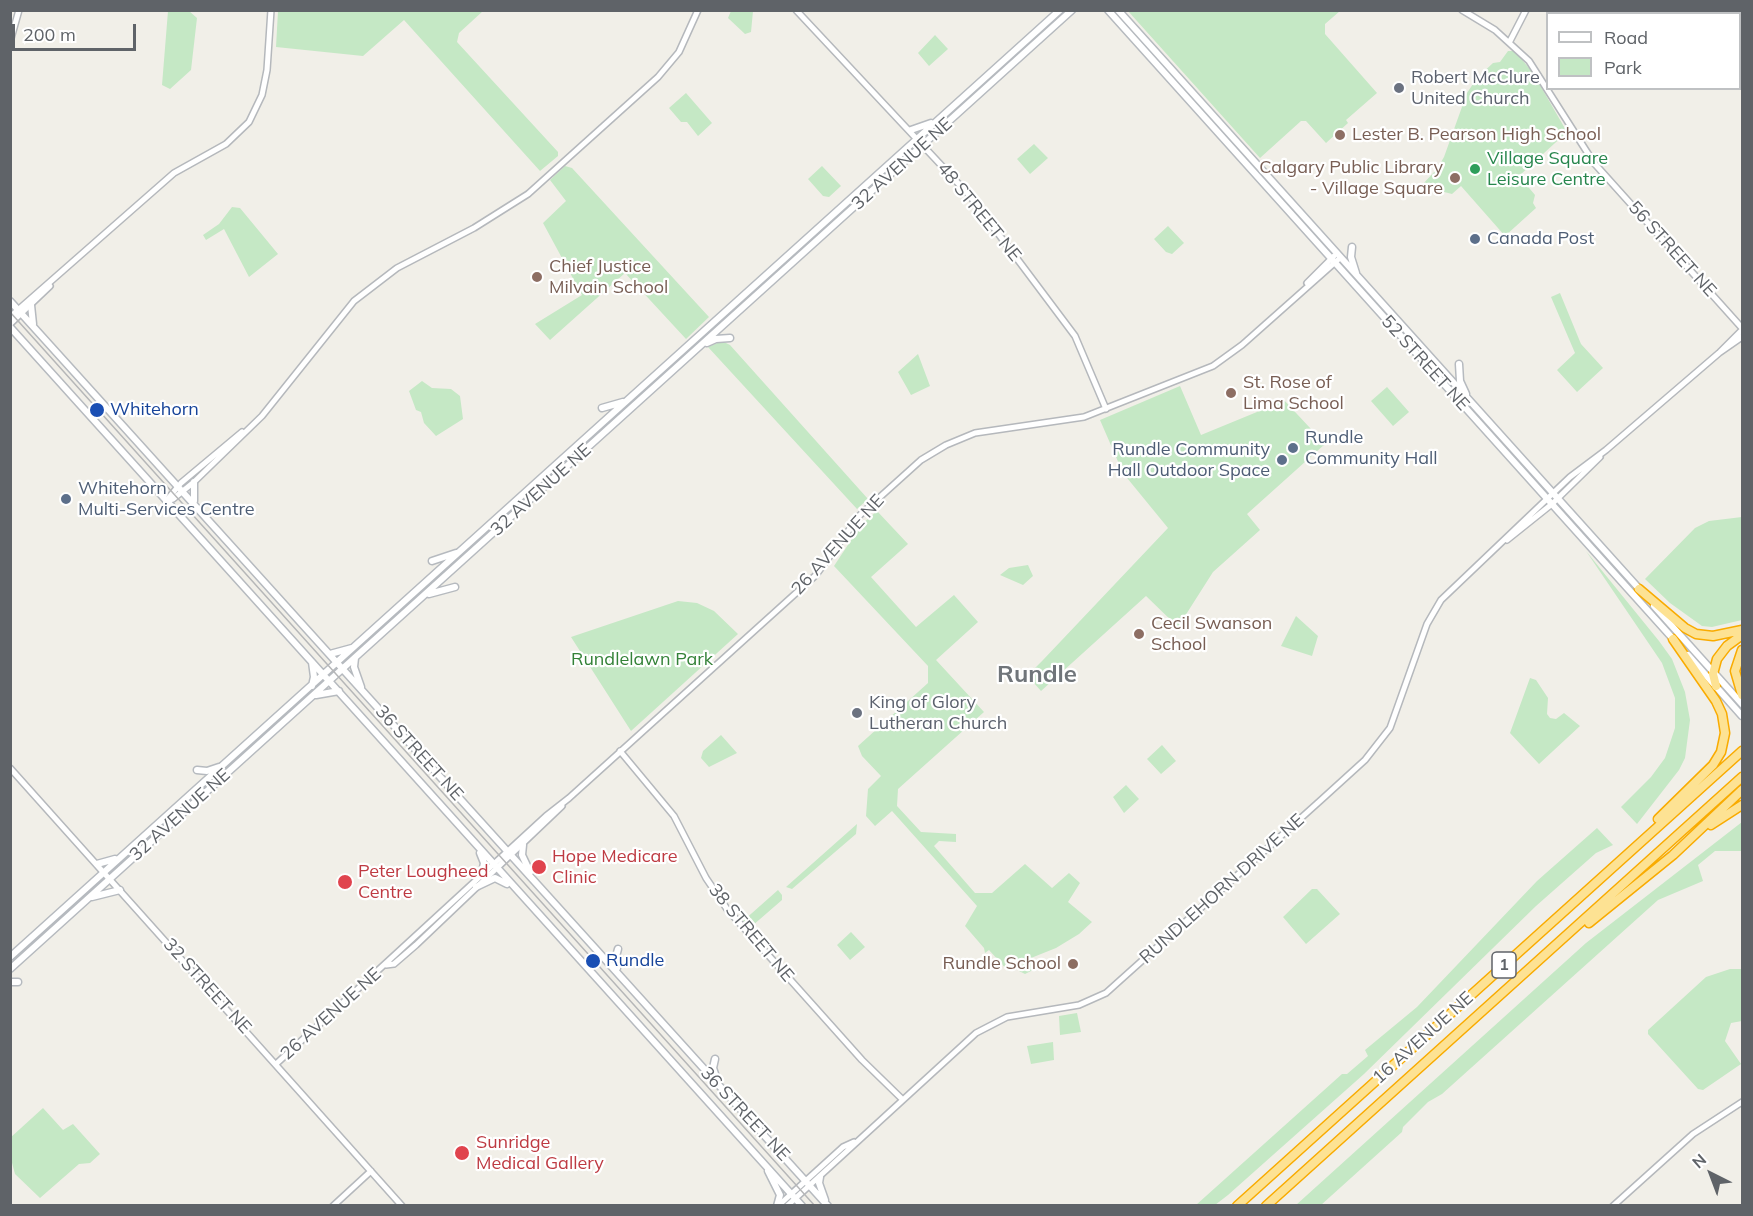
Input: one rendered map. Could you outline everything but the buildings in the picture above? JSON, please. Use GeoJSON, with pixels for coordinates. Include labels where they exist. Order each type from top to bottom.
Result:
{"type":"FeatureCollection","features":[{"type":"Feature","properties":{"kind":"highway"},"geometry":{"type":"LineString","coordinates":[[1639,589],[1680,624],[1696,634],[1713,636],[1743,630]]}},
{"type":"Feature","properties":{"kind":"highway"},"geometry":{"type":"LineString","coordinates":[[1716,686],[1714,672],[1723,650],[1743,635]]}},
{"type":"Feature","properties":{"kind":"highway"},"geometry":{"type":"LineString","coordinates":[[1570,905],[1580,892],[1698,782],[1721,752],[1725,726],[1720,708],[1673,639]]}},
{"type":"Feature","properties":{"kind":"highway"},"geometry":{"type":"LineString","coordinates":[[1743,650],[1737,660],[1735,671],[1743,695]]}},
{"type":"Feature","properties":{"kind":"highway","name":"16 AVENUE NE"},"geometry":{"type":"LineString","coordinates":[[1237,1206],[1743,748]]}},
{"type":"Feature","properties":{"kind":"highway","name":"16 AVENUE NE"},"geometry":{"type":"LineString","coordinates":[[1266,1206],[1743,777]]}},
{"type":"Feature","properties":{"kind":"highway"},"geometry":{"type":"LineString","coordinates":[[1545,955],[1560,946],[1695,835],[1743,790]]}},
{"type":"Feature","properties":{"kind":"highway"},"geometry":{"type":"LineString","coordinates":[[1695,835],[1743,805]]}},
{"type":"Feature","properties":{"kind":"main road","name":"32 AVENUE NE"},"geometry":{"type":"LineString","coordinates":[[10,955],[107,875],[312,696],[358,645],[1060,10]]}},
{"type":"Feature","properties":{"kind":"main road","name":"32 AVENUE NE"},"geometry":{"type":"LineString","coordinates":[[341,666],[355,658],[1072,10]]}},
{"type":"Feature","properties":{"kind":"main road","name":"52 STREET NE"},"geometry":{"type":"LineString","coordinates":[[1108,10],[1743,716]]}},
{"type":"Feature","properties":{"kind":"main road","name":"52 STREET NE"},"geometry":{"type":"LineString","coordinates":[[1118,10],[1743,704]]}},
{"type":"Feature","properties":{"kind":"main road"},"geometry":{"type":"LineString","coordinates":[[910,130],[939,119]]}},
{"type":"Feature","properties":{"kind":"main road"},"geometry":{"type":"LineString","coordinates":[[1352,247],[1351,257],[1357,277]]}},
{"type":"Feature","properties":{"kind":"main road","name":"36 STREET NE"},"geometry":{"type":"LineString","coordinates":[[10,301],[827,1205]]}},
{"type":"Feature","properties":{"kind":"main road"},"geometry":{"type":"LineString","coordinates":[[31,305],[34,328]]}},
{"type":"Feature","properties":{"kind":"main road","name":"36 STREET NE"},"geometry":{"type":"LineString","coordinates":[[10,326],[802,1206]]}},
{"type":"Feature","properties":{"kind":"main road"},"geometry":{"type":"LineString","coordinates":[[10,336],[21,338]]}},
{"type":"Feature","properties":{"kind":"main road"},"geometry":{"type":"LineString","coordinates":[[698,348],[716,339],[730,338]]}},
{"type":"Feature","properties":{"kind":"main road"},"geometry":{"type":"LineString","coordinates":[[1459,364],[1461,381],[1469,400]]}},
{"type":"Feature","properties":{"kind":"main road"},"geometry":{"type":"LineString","coordinates":[[602,408],[631,397]]}},
{"type":"Feature","properties":{"kind":"main road"},"geometry":{"type":"LineString","coordinates":[[194,482],[192,492],[195,504]]}},
{"type":"Feature","properties":{"kind":"main road"},"geometry":{"type":"LineString","coordinates":[[432,561],[462,551]]}},
{"type":"Feature","properties":{"kind":"main road"},"geometry":{"type":"LineString","coordinates":[[423,596],[445,587],[454,587]]}},
{"type":"Feature","properties":{"kind":"main road"},"geometry":{"type":"LineString","coordinates":[[330,654],[358,645]]}},
{"type":"Feature","properties":{"kind":"main road"},"geometry":{"type":"LineString","coordinates":[[355,658],[354,667],[363,690]]}},
{"type":"Feature","properties":{"kind":"main road"},"geometry":{"type":"LineString","coordinates":[[312,662],[314,677],[312,687]]}},
{"type":"Feature","properties":{"kind":"main road","name":"32 AVENUE NE"},"geometry":{"type":"LineString","coordinates":[[10,969],[84,901],[124,855],[312,687],[327,678]]}},
{"type":"Feature","properties":{"kind":"main road"},"geometry":{"type":"LineString","coordinates":[[312,696],[339,691]]}},
{"type":"Feature","properties":{"kind":"main road"},"geometry":{"type":"LineString","coordinates":[[197,770],[207,771],[224,764]]}},
{"type":"Feature","properties":{"kind":"main road"},"geometry":{"type":"LineString","coordinates":[[472,840],[483,859],[482,873]]}},
{"type":"Feature","properties":{"kind":"main road"},"geometry":{"type":"LineString","coordinates":[[523,845],[524,860],[534,880]]}},
{"type":"Feature","properties":{"kind":"main road"},"geometry":{"type":"LineString","coordinates":[[97,864],[124,855]]}},
{"type":"Feature","properties":{"kind":"main road"},"geometry":{"type":"LineString","coordinates":[[476,887],[491,879],[499,878],[518,892]]}},
{"type":"Feature","properties":{"kind":"main road"},"geometry":{"type":"LineString","coordinates":[[84,901],[99,894],[120,890]]}},
{"type":"Feature","properties":{"kind":"main road"},"geometry":{"type":"LineString","coordinates":[[599,952],[618,949],[615,964],[623,979]]}},
{"type":"Feature","properties":{"kind":"main road"},"geometry":{"type":"LineString","coordinates":[[698,1063],[706,1064],[715,1059],[714,1074],[724,1091]]}},
{"type":"Feature","properties":{"kind":"main road"},"geometry":{"type":"LineString","coordinates":[[763,1163],[780,1195],[778,1206]]}},
{"type":"Feature","properties":{"kind":"main road"},"geometry":{"type":"LineString","coordinates":[[820,1177],[819,1183],[827,1205]]}},
{"type":"Feature","properties":{"kind":"street"},"geometry":{"type":"LineString","coordinates":[[10,42],[19,10]]}},
{"type":"Feature","properties":{"kind":"street"},"geometry":{"type":"LineString","coordinates":[[10,326],[20,312],[174,173],[226,144],[249,122],[261,95],[267,70],[270,10]]}},
{"type":"Feature","properties":{"kind":"street"},"geometry":{"type":"LineString","coordinates":[[181,488],[194,482],[252,425],[354,301],[397,268],[474,228],[528,194],[658,77],[679,52],[698,10]]}},
{"type":"Feature","properties":{"kind":"street","name":"48 STREET NE"},"geometry":{"type":"LineString","coordinates":[[796,10],[970,196],[1062,317],[1082,349],[1107,409]]}},
{"type":"Feature","properties":{"kind":"street","name":"56 STREET NE"},"geometry":{"type":"LineString","coordinates":[[1462,10],[1510,41],[1536,70],[1546,86]]}},
{"type":"Feature","properties":{"kind":"street"},"geometry":{"type":"LineString","coordinates":[[1510,41],[1526,10]]}},
{"type":"Feature","properties":{"kind":"street","name":"56 STREET NE"},"geometry":{"type":"LineString","coordinates":[[1548,90],[1594,163],[1743,329]]}},
{"type":"Feature","properties":{"kind":"street","name":"26 AVENUE NE"},"geometry":{"type":"LineString","coordinates":[[386,965],[394,964],[476,887],[495,866],[816,575],[860,515],[927,456],[953,441],[975,434],[1072,420],[1107,409],[1213,366],[1237,349],[1338,256]]}},
{"type":"Feature","properties":{"kind":"street"},"geometry":{"type":"LineString","coordinates":[[10,317],[31,305],[53,282]]}},
{"type":"Feature","properties":{"kind":"street","name":"RUNDLEHORN DRIVE NE"},"geometry":{"type":"LineString","coordinates":[[1503,543],[1546,498],[1719,353],[1743,329]]}},
{"type":"Feature","properties":{"kind":"street","name":"RUNDLEHORN DRIVE NE"},"geometry":{"type":"LineString","coordinates":[[1719,353],[1743,337]]}},
{"type":"Feature","properties":{"kind":"street"},"geometry":{"type":"LineString","coordinates":[[166,501],[173,499],[181,488],[252,425]]}},
{"type":"Feature","properties":{"kind":"street","name":"RUNDLEHORN DRIVE NE"},"geometry":{"type":"LineString","coordinates":[[808,1183],[820,1177],[855,1141],[963,1043],[992,1024],[1022,1014],[1079,1005],[1106,993],[1356,768],[1384,738],[1393,722],[1433,612],[1453,588],[1503,543],[1552,504],[1593,466],[1602,453]]}},
{"type":"Feature","properties":{"kind":"street","name":"38 STREET NE"},"geometry":{"type":"LineString","coordinates":[[620,751],[674,816],[706,878],[727,909],[862,1060],[901,1098]]}},
{"type":"Feature","properties":{"kind":"street","name":"32 STREET NE"},"geometry":{"type":"LineString","coordinates":[[10,768],[402,1206]]}},
{"type":"Feature","properties":{"kind":"street","name":"26 AVENUE NE"},"geometry":{"type":"LineString","coordinates":[[510,853],[523,845],[569,798]]}},
{"type":"Feature","properties":{"kind":"street","name":"26 AVENUE NE"},"geometry":{"type":"LineString","coordinates":[[276,1064],[386,965],[388,959],[482,873],[495,866]]}},
{"type":"Feature","properties":{"kind":"street"},"geometry":{"type":"LineString","coordinates":[[1613,1206],[1693,1134],[1743,1102]]}},
{"type":"Feature","properties":{"kind":"street","name":"RUNDLEHORN DRIVE NE"},"geometry":{"type":"LineString","coordinates":[[793,1196],[843,1147],[855,1141]]}},
{"type":"Feature","properties":{"kind":"street"},"geometry":{"type":"LineString","coordinates":[[333,1206],[371,1171]]}},
{"type":"Feature","properties":{"kind":"street"},"geometry":{"type":"LineString","coordinates":[[778,1206],[793,1196]]}},
{"type":"Feature","properties":{"kind":"street"},"geometry":{"type":"LineString","coordinates":[[787,1206],[793,1196]]}},
{"type":"Feature","properties":{"kind":"green space"},"geometry":{"type":"Polygon","coordinates":[[[168,11],[189,11],[197,18],[191,70],[170,89],[162,85],[168,11]]]}},
{"type":"Feature","properties":{"kind":"green space"},"geometry":{"type":"Polygon","coordinates":[[[278,11],[483,11],[459,33],[457,42],[558,152],[558,156],[540,171],[404,20],[363,56],[276,47],[278,11]]]}},
{"type":"Feature","properties":{"kind":"green space"},"geometry":{"type":"Polygon","coordinates":[[[731,11],[753,11],[751,32],[745,34],[728,18],[731,11]]]}},
{"type":"Feature","properties":{"kind":"green space"},"geometry":{"type":"Polygon","coordinates":[[[1128,11],[1340,11],[1325,24],[1325,34],[1377,93],[1346,120],[1348,123],[1326,143],[1306,121],[1301,121],[1260,158],[1128,11]]]}},
{"type":"Feature","properties":{"kind":"green space"},"geometry":{"type":"Polygon","coordinates":[[[935,35],[948,49],[929,66],[918,53],[935,35]]]}},
{"type":"Feature","properties":{"kind":"green space"},"geometry":{"type":"Polygon","coordinates":[[[1508,51],[1515,51],[1533,73],[1567,132],[1519,176],[1535,195],[1533,203],[1536,208],[1505,236],[1461,186],[1452,194],[1421,186],[1437,169],[1444,157],[1467,93],[1477,78],[1493,63],[1500,62],[1508,51]]]}},
{"type":"Feature","properties":{"kind":"green space"},"geometry":{"type":"Polygon","coordinates":[[[686,93],[712,123],[698,136],[687,122],[681,122],[669,108],[686,93]]]}},
{"type":"Feature","properties":{"kind":"green space"},"geometry":{"type":"Polygon","coordinates":[[[1034,144],[1048,158],[1030,174],[1017,159],[1034,144]]]}},
{"type":"Feature","properties":{"kind":"green space"},"geometry":{"type":"Polygon","coordinates":[[[565,166],[572,168],[709,317],[686,339],[625,273],[550,340],[535,324],[582,295],[543,223],[566,201],[550,180],[565,166]]]}},
{"type":"Feature","properties":{"kind":"green space"},"geometry":{"type":"Polygon","coordinates":[[[822,166],[841,186],[829,197],[823,196],[808,179],[822,166]]]}},
{"type":"Feature","properties":{"kind":"green space"},"geometry":{"type":"Polygon","coordinates":[[[232,207],[240,208],[278,254],[249,277],[224,229],[206,240],[203,235],[219,224],[232,207]]]}},
{"type":"Feature","properties":{"kind":"green space"},"geometry":{"type":"Polygon","coordinates":[[[1168,226],[1184,243],[1172,254],[1166,252],[1154,239],[1168,226]]]}},
{"type":"Feature","properties":{"kind":"green space"},"geometry":{"type":"Polygon","coordinates":[[[1560,293],[1581,344],[1603,368],[1577,392],[1557,370],[1575,353],[1551,297],[1560,293]]]}},
{"type":"Feature","properties":{"kind":"green space"},"geometry":{"type":"Polygon","coordinates":[[[722,341],[730,345],[868,499],[857,509],[708,347],[722,341]]]}},
{"type":"Feature","properties":{"kind":"green space"},"geometry":{"type":"Polygon","coordinates":[[[918,354],[930,386],[911,395],[898,372],[918,354]]]}},
{"type":"Feature","properties":{"kind":"green space"},"geometry":{"type":"Polygon","coordinates":[[[422,381],[432,388],[451,389],[460,396],[463,419],[436,436],[424,423],[421,412],[416,410],[409,391],[422,381]]]}},
{"type":"Feature","properties":{"kind":"green space"},"geometry":{"type":"Polygon","coordinates":[[[1180,386],[1201,435],[1274,405],[1283,399],[1325,444],[1247,514],[1260,530],[1213,572],[1178,627],[1146,596],[1041,691],[1025,673],[1031,672],[1043,660],[1168,528],[1123,473],[1100,420],[1180,386]]]}},
{"type":"Feature","properties":{"kind":"green space"},"geometry":{"type":"Polygon","coordinates":[[[1387,387],[1409,412],[1393,426],[1371,401],[1387,387]]]}},
{"type":"Feature","properties":{"kind":"green space"},"geometry":{"type":"Polygon","coordinates":[[[877,511],[908,544],[871,577],[916,627],[954,595],[978,622],[936,660],[984,712],[898,789],[897,806],[921,832],[956,834],[956,842],[939,841],[934,846],[975,893],[992,893],[1025,864],[1052,888],[1069,873],[1080,883],[1068,902],[1092,922],[1079,934],[1056,948],[1031,958],[1037,968],[1025,974],[1019,971],[1026,960],[1008,971],[989,950],[985,953],[984,948],[965,926],[977,906],[892,811],[875,826],[866,816],[868,789],[881,776],[862,756],[858,746],[928,683],[928,666],[834,566],[861,525],[877,511]]]}},
{"type":"Feature","properties":{"kind":"green space"},"geometry":{"type":"Polygon","coordinates":[[[1742,517],[1742,620],[1712,627],[1702,626],[1670,603],[1645,579],[1695,528],[1709,521],[1742,517]]]}},
{"type":"Feature","properties":{"kind":"green space"},"geometry":{"type":"Polygon","coordinates":[[[1586,551],[1672,659],[1685,692],[1690,720],[1685,758],[1679,770],[1637,824],[1621,807],[1651,777],[1665,758],[1675,728],[1675,698],[1662,663],[1586,551]]]}},
{"type":"Feature","properties":{"kind":"green space"},"geometry":{"type":"Polygon","coordinates":[[[1028,565],[1033,576],[1023,585],[1000,575],[1009,568],[1028,565]]]}},
{"type":"Feature","properties":{"kind":"green space","name":"Rundlelawn Park"},"geometry":{"type":"Polygon","coordinates":[[[678,601],[697,603],[714,611],[738,634],[631,731],[571,637],[678,601]]]}},
{"type":"Feature","properties":{"kind":"green space"},"geometry":{"type":"Polygon","coordinates":[[[1296,616],[1318,636],[1312,656],[1281,646],[1296,616]]]}},
{"type":"Feature","properties":{"kind":"green space"},"geometry":{"type":"Polygon","coordinates":[[[1530,678],[1536,680],[1548,698],[1547,714],[1550,718],[1556,719],[1564,713],[1580,726],[1539,764],[1510,733],[1530,678]]]}},
{"type":"Feature","properties":{"kind":"green space"},"geometry":{"type":"Polygon","coordinates":[[[721,735],[737,753],[709,767],[701,758],[703,751],[721,735]]]}},
{"type":"Feature","properties":{"kind":"green space"},"geometry":{"type":"Polygon","coordinates":[[[1162,745],[1176,761],[1161,774],[1147,759],[1162,745]]]}},
{"type":"Feature","properties":{"kind":"green space"},"geometry":{"type":"Polygon","coordinates":[[[1126,785],[1139,799],[1124,813],[1113,797],[1126,785]]]}},
{"type":"Feature","properties":{"kind":"green space"},"geometry":{"type":"Polygon","coordinates":[[[1742,822],[1742,851],[1715,851],[1698,865],[1703,881],[1658,900],[1442,1094],[1428,1102],[1403,1127],[1402,1132],[1321,1205],[1296,1205],[1586,943],[1742,822]]]}},
{"type":"Feature","properties":{"kind":"green space"},"geometry":{"type":"Polygon","coordinates":[[[857,824],[856,834],[792,889],[786,887],[857,824]]]}},
{"type":"Feature","properties":{"kind":"green space"},"geometry":{"type":"Polygon","coordinates":[[[1597,828],[1613,845],[1596,853],[1536,906],[1364,1074],[1228,1195],[1215,1205],[1196,1205],[1342,1074],[1347,1074],[1368,1056],[1365,1050],[1417,1007],[1537,881],[1597,828]]]}},
{"type":"Feature","properties":{"kind":"green space"},"geometry":{"type":"Polygon","coordinates":[[[1312,889],[1317,889],[1340,914],[1306,944],[1283,917],[1312,889]]]}},
{"type":"Feature","properties":{"kind":"green space"},"geometry":{"type":"Polygon","coordinates":[[[778,890],[782,895],[782,900],[752,926],[748,926],[743,921],[778,890]]]}},
{"type":"Feature","properties":{"kind":"green space"},"geometry":{"type":"Polygon","coordinates":[[[851,932],[865,947],[850,960],[837,945],[851,932]]]}},
{"type":"Feature","properties":{"kind":"green space"},"geometry":{"type":"Polygon","coordinates":[[[1730,969],[1742,969],[1742,1021],[1731,1023],[1725,1041],[1741,1064],[1703,1090],[1698,1089],[1648,1034],[1648,1030],[1706,977],[1730,969]]]}},
{"type":"Feature","properties":{"kind":"green space"},"geometry":{"type":"Polygon","coordinates":[[[1077,1013],[1081,1032],[1060,1035],[1059,1016],[1077,1013]]]}},
{"type":"Feature","properties":{"kind":"green space"},"geometry":{"type":"Polygon","coordinates":[[[1053,1042],[1054,1060],[1031,1064],[1027,1046],[1053,1042]]]}},
{"type":"Feature","properties":{"kind":"green space"},"geometry":{"type":"Polygon","coordinates":[[[43,1108],[63,1130],[73,1124],[100,1154],[90,1163],[79,1164],[40,1198],[15,1174],[11,1159],[10,1138],[43,1108]]]}},
{"type":"Feature","properties":{"kind":"tram line"},"geometry":{"type":"LineString","coordinates":[[10,312],[815,1206]]}},
{"type":"Feature","properties":{"kind":"place","name":"Robert McClure United Church"},"geometry":{"type":"Point","coordinates":[1399,88]}},
{"type":"Feature","properties":{"kind":"place","name":"Lester B. Pearson High School"},"geometry":{"type":"Point","coordinates":[1340,135]}},
{"type":"Feature","properties":{"kind":"place","name":"Village Square Leisure Centre"},"geometry":{"type":"Point","coordinates":[1475,169]}},
{"type":"Feature","properties":{"kind":"place","name":"Calgary Public Library - Village Square"},"geometry":{"type":"Point","coordinates":[1455,178]}},
{"type":"Feature","properties":{"kind":"place","name":"Canada Post"},"geometry":{"type":"Point","coordinates":[1475,239]}},
{"type":"Feature","properties":{"kind":"place","name":"Chief Justice Milvain School"},"geometry":{"type":"Point","coordinates":[537,277]}},
{"type":"Feature","properties":{"kind":"place","name":"St. Rose of Lima School"},"geometry":{"type":"Point","coordinates":[1231,393]}},
{"type":"Feature","properties":{"kind":"place","name":"Whitehorn"},"geometry":{"type":"Point","coordinates":[97,410]}},
{"type":"Feature","properties":{"kind":"place","name":"Rundle Community Hall"},"geometry":{"type":"Point","coordinates":[1293,448]}},
{"type":"Feature","properties":{"kind":"place","name":"Rundle Community Hall Outdoor Space"},"geometry":{"type":"Point","coordinates":[1282,460]}},
{"type":"Feature","properties":{"kind":"place","name":"Whitehorn Multi-Services Centre"},"geometry":{"type":"Point","coordinates":[66,499]}},
{"type":"Feature","properties":{"kind":"place","name":"Cecil Swanson School"},"geometry":{"type":"Point","coordinates":[1139,634]}},
{"type":"Feature","properties":{"kind":"place","name":"King of Glory Lutheran Church"},"geometry":{"type":"Point","coordinates":[857,713]}},
{"type":"Feature","properties":{"kind":"place","name":"Hope Medicare Clinic"},"geometry":{"type":"Point","coordinates":[539,867]}},
{"type":"Feature","properties":{"kind":"place","name":"Peter Lougheed Centre"},"geometry":{"type":"Point","coordinates":[345,882]}},
{"type":"Feature","properties":{"kind":"place","name":"Rundle"},"geometry":{"type":"Point","coordinates":[593,961]}},
{"type":"Feature","properties":{"kind":"place","name":"Rundle School"},"geometry":{"type":"Point","coordinates":[1073,964]}},
{"type":"Feature","properties":{"kind":"place","name":"Sunridge Medical Gallery"},"geometry":{"type":"Point","coordinates":[462,1153]}},
{"type":"Feature","properties":{"kind":"district","name":"Rundle"},"geometry":{"type":"Point","coordinates":[1037,675]}}]}
